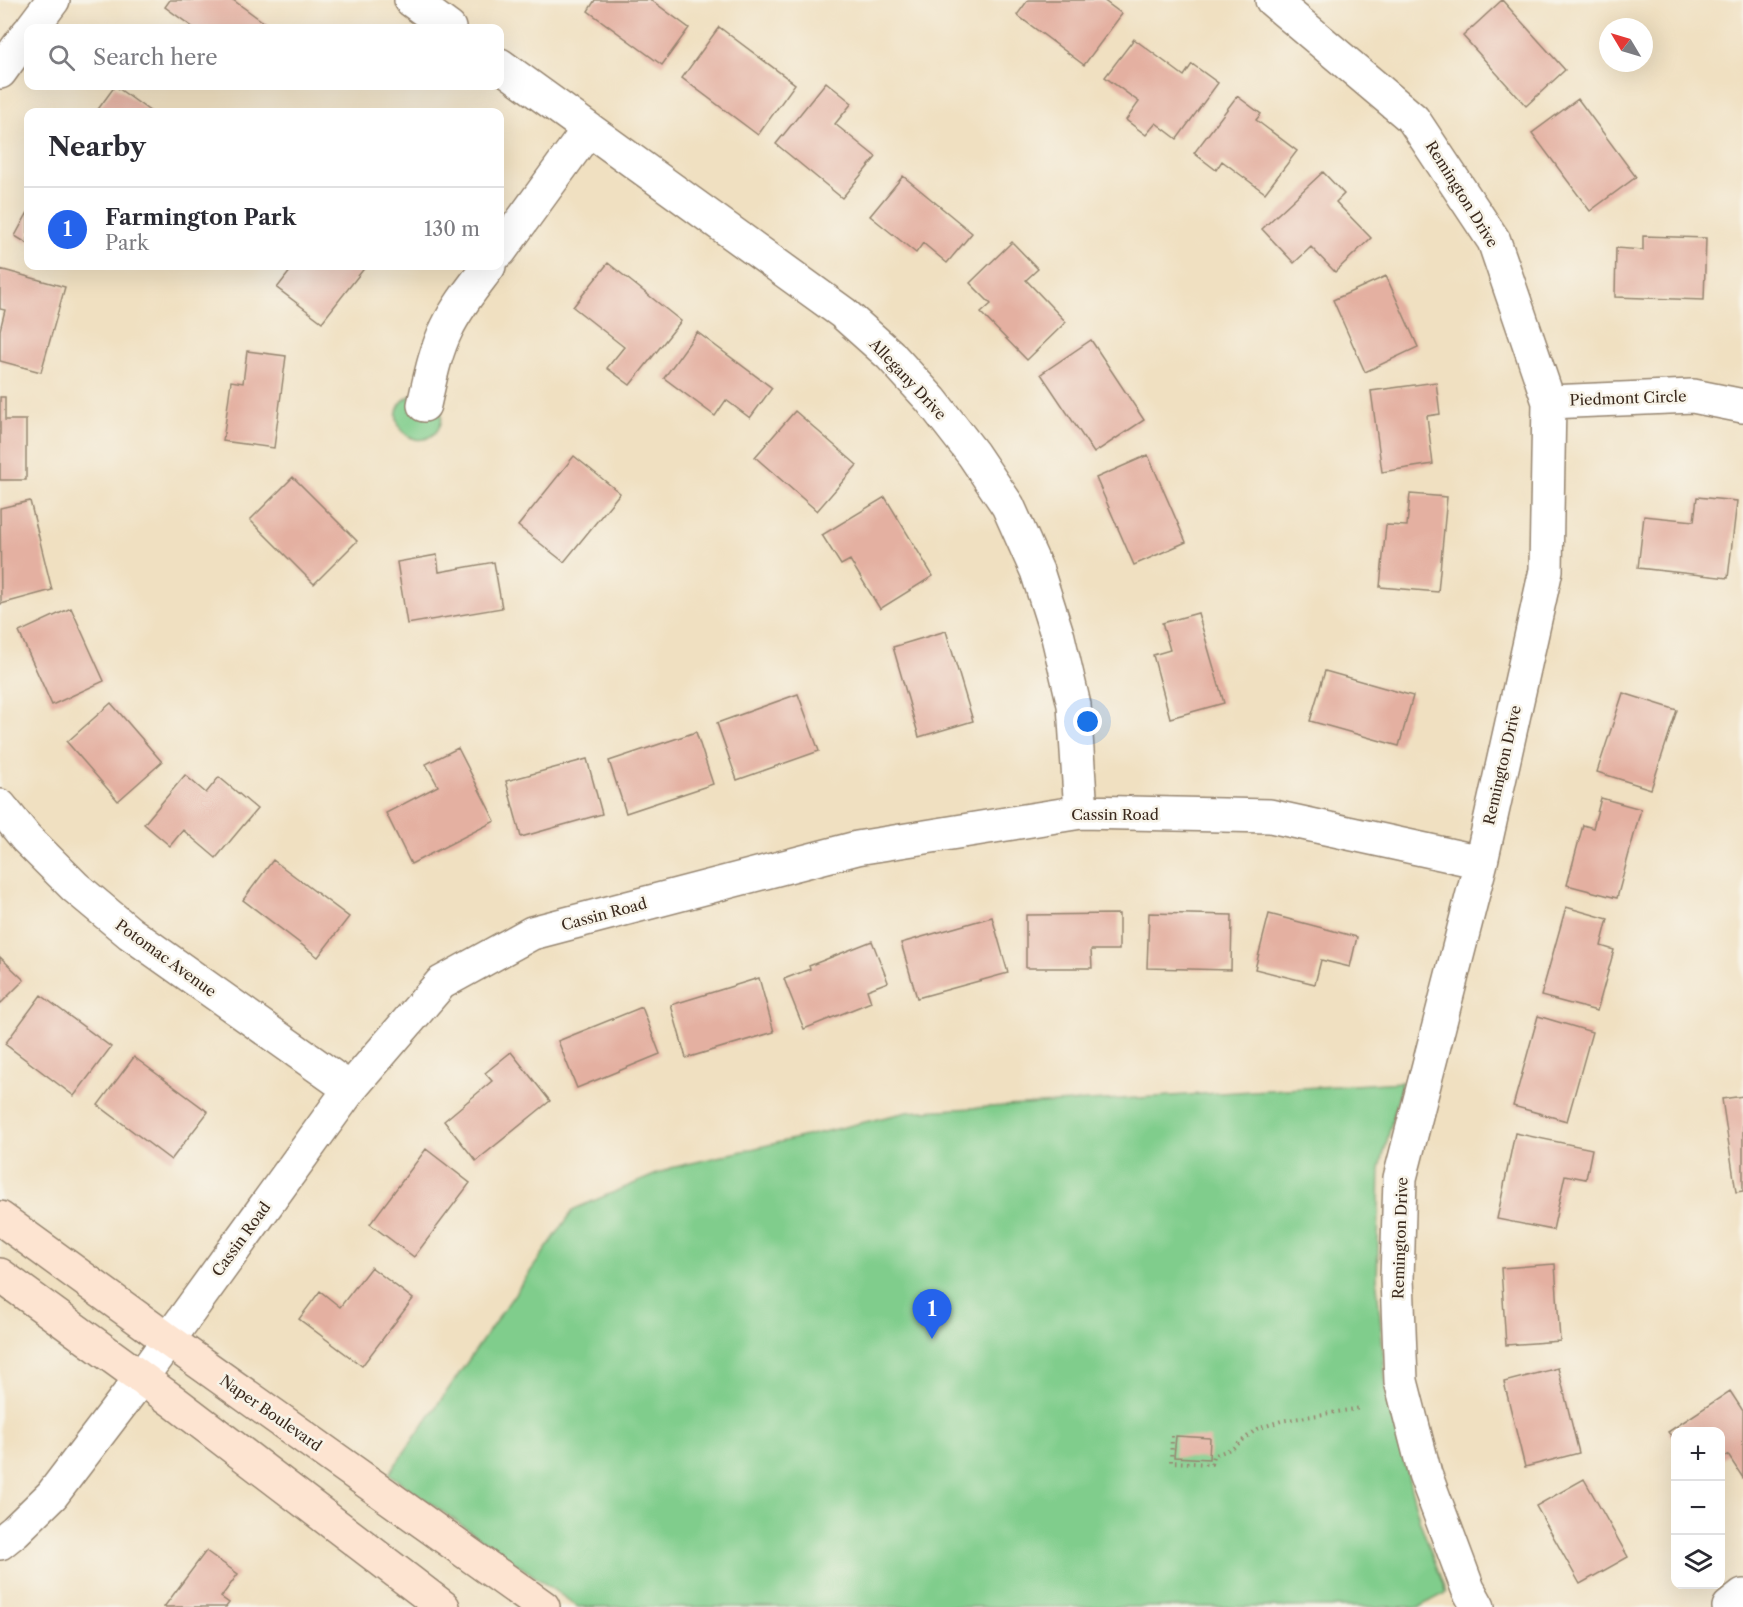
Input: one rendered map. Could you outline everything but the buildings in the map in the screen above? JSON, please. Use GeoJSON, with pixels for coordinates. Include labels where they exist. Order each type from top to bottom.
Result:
{"type":"FeatureCollection","features":[{"type":"Feature","properties":{"kind":"main road","name":"Naper Boulevard"},"geometry":{"type":"LineString","coordinates":[[0,1218],[543,1607]]}},
{"type":"Feature","properties":{"kind":"main road"},"geometry":{"type":"LineString","coordinates":[[0,1275],[141,1378],[443,1607]]}},
{"type":"Feature","properties":{"kind":"street"},"geometry":{"type":"LineString","coordinates":[[35,24],[53,0]]}},
{"type":"Feature","properties":{"kind":"street"},"geometry":{"type":"LineString","coordinates":[[411,0],[444,24]]}},
{"type":"Feature","properties":{"kind":"street","name":"Remington Drive"},"geometry":{"type":"LineString","coordinates":[[1272,0],[1413,119],[1494,241],[1549,402],[1546,570],[1480,862],[1400,1178],[1397,1279],[1401,1381],[1425,1474],[1468,1589],[1478,1607]]}},
{"type":"Feature","properties":{"kind":"street"},"geometry":{"type":"LineString","coordinates":[[0,72],[24,39]]}},
{"type":"Feature","properties":{"kind":"street","name":"Allegany Drive"},"geometry":{"type":"LineString","coordinates":[[504,68],[843,313],[890,355],[931,400],[973,454],[1008,506],[1037,571],[1058,637],[1074,705],[1081,812]]}},
{"type":"Feature","properties":{"kind":"street"},"geometry":{"type":"LineString","coordinates":[[504,245],[588,130]]}},
{"type":"Feature","properties":{"kind":"street"},"geometry":{"type":"LineString","coordinates":[[424,405],[436,354],[446,330],[459,306],[486,270]]}},
{"type":"Feature","properties":{"kind":"street","name":"Piedmont Circle"},"geometry":{"type":"LineString","coordinates":[[1549,402],[1692,396],[1743,406]]}},
{"type":"Feature","properties":{"kind":"street","name":"Potomac Avenue"},"geometry":{"type":"LineString","coordinates":[[0,806],[26,838],[75,888],[130,933],[350,1089]]}},
{"type":"Feature","properties":{"kind":"street","name":"Cassin Road"},"geometry":{"type":"LineString","coordinates":[[0,1543],[52,1495],[141,1378],[350,1089],[441,983],[532,933],[857,848],[1081,812],[1270,816],[1480,862]]}},
{"type":"Feature","properties":{"kind":"street"},"geometry":{"type":"LineString","coordinates":[[1729,1607],[1743,1596]]}},
{"type":"Feature","properties":{"kind":"path"},"geometry":{"type":"LineString","coordinates":[[1172,1436],[1171,1462],[1211,1464],[1213,1456],[1233,1448],[1257,1428],[1281,1421],[1361,1408]]}},
{"type":"Feature","properties":{"kind":"green space"},"geometry":{"type":"Polygon","coordinates":[[[415,394],[440,407],[441,410],[440,427],[425,439],[415,439],[407,435],[400,428],[397,419],[398,409],[403,401],[415,394]]]}},
{"type":"Feature","properties":{"kind":"green space"},"geometry":{"type":"Polygon","coordinates":[[[1402,1082],[1380,1168],[1377,1284],[1387,1395],[1419,1519],[1446,1593],[1419,1607],[578,1607],[389,1474],[574,1209],[671,1168],[907,1112],[1402,1082]]]}},
{"type":"Feature","properties":{"kind":"place","name":"Farmington Park"},"geometry":{"type":"Point","coordinates":[932,1339]}}]}
